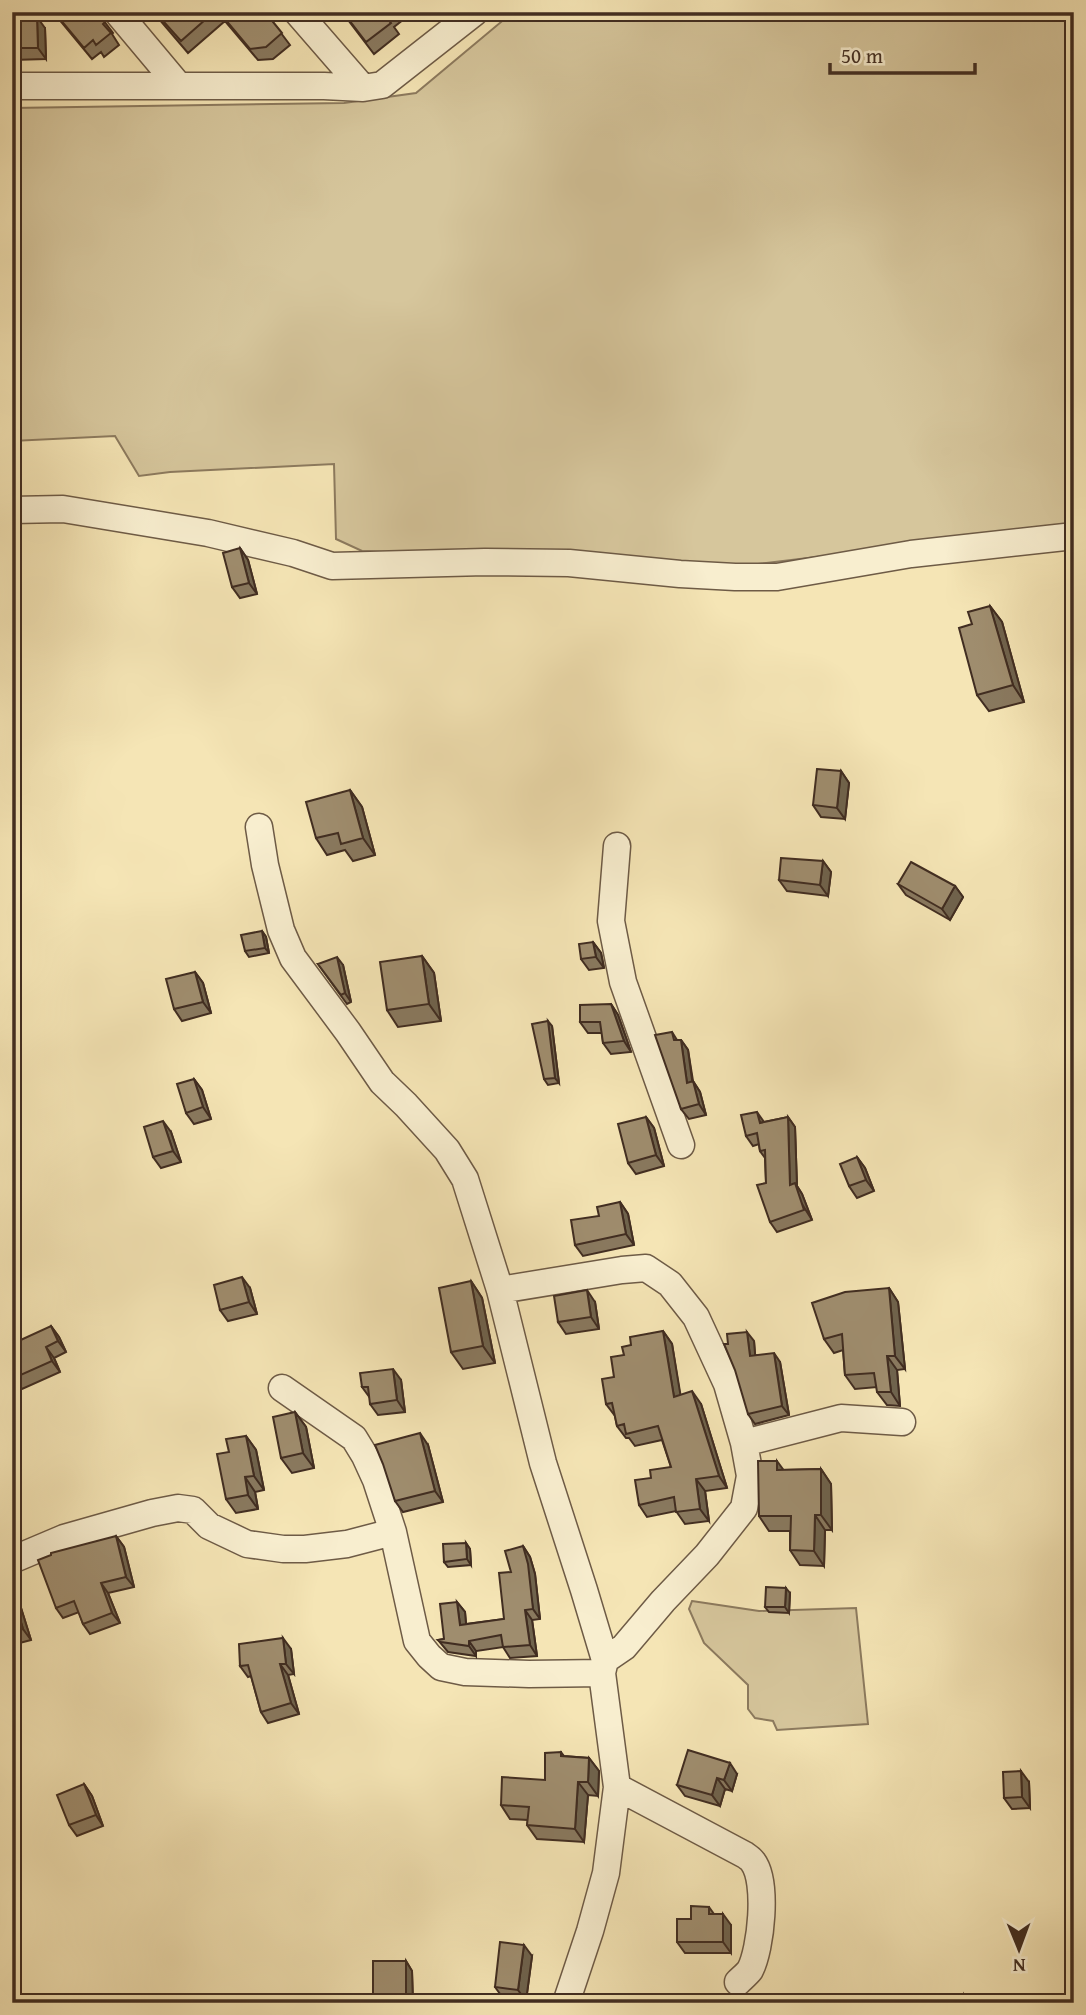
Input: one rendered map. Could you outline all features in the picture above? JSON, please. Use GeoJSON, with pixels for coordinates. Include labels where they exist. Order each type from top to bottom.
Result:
{"type":"FeatureCollection","features":[{"type":"Feature","properties":{"kind":"street"},"geometry":{"type":"LineString","coordinates":[[117,12],[179,86]]}},
{"type":"Feature","properties":{"kind":"street"},"geometry":{"type":"LineString","coordinates":[[297,12],[363,88]]}},
{"type":"Feature","properties":{"kind":"street"},"geometry":{"type":"LineString","coordinates":[[12,86],[363,88],[382,85],[475,12]]}},
{"type":"Feature","properties":{"kind":"street"},"geometry":{"type":"LineString","coordinates":[[12,510],[63,509],[208,533],[293,553],[332,566],[569,563],[735,577],[777,578],[911,554],[1074,536]]}},
{"type":"Feature","properties":{"kind":"street"},"geometry":{"type":"LineString","coordinates":[[259,827],[281,930],[293,957],[382,1082],[447,1150],[465,1179],[499,1290],[543,1463],[584,1590],[603,1667],[617,1787],[606,1873],[566,2003]]}},
{"type":"Feature","properties":{"kind":"street"},"geometry":{"type":"LineString","coordinates":[[617,846],[611,921],[623,982],[681,1145]]}},
{"type":"Feature","properties":{"kind":"street"},"geometry":{"type":"LineString","coordinates":[[282,1388],[354,1438],[376,1480],[393,1532],[417,1641],[441,1667],[465,1672],[603,1667],[707,1555],[744,1508],[750,1476],[744,1443],[727,1384],[696,1317],[670,1284],[646,1268],[499,1290]]}},
{"type":"Feature","properties":{"kind":"street"},"geometry":{"type":"LineString","coordinates":[[744,1443],[841,1418],[902,1422]]}},
{"type":"Feature","properties":{"kind":"street"},"geometry":{"type":"LineString","coordinates":[[12,1560],[64,1538],[178,1508],[192,1510],[209,1526],[247,1544],[283,1549],[347,1544],[393,1532]]}},
{"type":"Feature","properties":{"kind":"street"},"geometry":{"type":"LineString","coordinates":[[617,1787],[745,1855],[754,1863],[761,1890],[762,1911],[757,1945],[749,1971],[738,1982]]}},
{"type":"Feature","properties":{"kind":"shaded area"},"geometry":{"type":"Polygon","coordinates":[[[513,12],[1074,12],[1074,526],[742,566],[362,551],[336,539],[334,464],[139,476],[115,436],[12,441],[12,108],[344,103],[416,93],[513,12]]]}},
{"type":"Feature","properties":{"kind":"shaded area"},"geometry":{"type":"Polygon","coordinates":[[[692,1601],[759,1611],[856,1608],[868,1724],[777,1730],[773,1721],[755,1718],[748,1709],[748,1685],[704,1643],[689,1609],[692,1601]]]}},
{"type":"Feature","properties":{"kind":"building"},"geometry":{"type":"Polygon","coordinates":[[[54,12],[97,12],[111,33],[96,45],[93,40],[84,48],[54,12]]]}},
{"type":"Feature","properties":{"kind":"building"},"geometry":{"type":"Polygon","coordinates":[[[155,12],[214,12],[181,41],[155,12]]]}},
{"type":"Feature","properties":{"kind":"building"},"geometry":{"type":"Polygon","coordinates":[[[219,12],[265,12],[282,33],[266,47],[250,49],[219,12]]]}},
{"type":"Feature","properties":{"kind":"building"},"geometry":{"type":"Polygon","coordinates":[[[343,12],[390,12],[385,16],[391,23],[366,42],[343,12]]]}},
{"type":"Feature","properties":{"kind":"building"},"geometry":{"type":"Polygon","coordinates":[[[37,17],[38,48],[12,48],[12,18],[37,17]]]}},
{"type":"Feature","properties":{"kind":"building"},"geometry":{"type":"Polygon","coordinates":[[[240,548],[249,583],[232,587],[223,553],[240,548]]]}},
{"type":"Feature","properties":{"kind":"building"},"geometry":{"type":"Polygon","coordinates":[[[990,606],[1013,685],[977,695],[959,628],[972,624],[968,612],[990,606]]]}},
{"type":"Feature","properties":{"kind":"building"},"geometry":{"type":"Polygon","coordinates":[[[817,769],[841,771],[837,808],[813,805],[817,769]]]}},
{"type":"Feature","properties":{"kind":"building"},"geometry":{"type":"Polygon","coordinates":[[[350,790],[363,838],[341,844],[338,833],[316,838],[306,802],[350,790]]]}},
{"type":"Feature","properties":{"kind":"building"},"geometry":{"type":"Polygon","coordinates":[[[781,858],[823,861],[820,885],[779,880],[781,858]]]}},
{"type":"Feature","properties":{"kind":"building"},"geometry":{"type":"Polygon","coordinates":[[[911,862],[955,886],[942,909],[898,884],[911,862]]]}},
{"type":"Feature","properties":{"kind":"building"},"geometry":{"type":"Polygon","coordinates":[[[262,931],[265,948],[245,951],[241,935],[262,931]]]}},
{"type":"Feature","properties":{"kind":"building"},"geometry":{"type":"Polygon","coordinates":[[[593,942],[596,957],[581,959],[579,944],[593,942]]]}},
{"type":"Feature","properties":{"kind":"building"},"geometry":{"type":"Polygon","coordinates":[[[422,956],[429,1004],[387,1010],[380,962],[422,956]]]}},
{"type":"Feature","properties":{"kind":"building"},"geometry":{"type":"Polygon","coordinates":[[[337,957],[345,993],[341,995],[318,964],[337,957]]]}},
{"type":"Feature","properties":{"kind":"building"},"geometry":{"type":"Polygon","coordinates":[[[195,972],[203,1002],[174,1009],[166,979],[195,972]]]}},
{"type":"Feature","properties":{"kind":"building"},"geometry":{"type":"Polygon","coordinates":[[[611,1004],[624,1041],[603,1043],[600,1022],[580,1022],[580,1005],[611,1004]]]}},
{"type":"Feature","properties":{"kind":"building"},"geometry":{"type":"Polygon","coordinates":[[[548,1021],[555,1078],[544,1079],[532,1024],[548,1021]]]}},
{"type":"Feature","properties":{"kind":"building"},"geometry":{"type":"Polygon","coordinates":[[[672,1032],[674,1040],[681,1040],[687,1083],[693,1081],[699,1104],[681,1109],[655,1035],[672,1032]]]}},
{"type":"Feature","properties":{"kind":"building"},"geometry":{"type":"Polygon","coordinates":[[[194,1079],[203,1107],[186,1113],[177,1084],[194,1079]]]}},
{"type":"Feature","properties":{"kind":"building"},"geometry":{"type":"Polygon","coordinates":[[[757,1112],[760,1123],[788,1117],[790,1185],[795,1183],[804,1210],[770,1222],[757,1185],[766,1183],[765,1150],[760,1151],[757,1133],[746,1136],[741,1115],[757,1112]]]}},
{"type":"Feature","properties":{"kind":"building"},"geometry":{"type":"Polygon","coordinates":[[[646,1117],[656,1155],[628,1163],[618,1124],[646,1117]]]}},
{"type":"Feature","properties":{"kind":"building"},"geometry":{"type":"Polygon","coordinates":[[[163,1121],[173,1151],[153,1157],[144,1127],[163,1121]]]}},
{"type":"Feature","properties":{"kind":"building"},"geometry":{"type":"Polygon","coordinates":[[[857,1157],[866,1180],[849,1186],[840,1164],[857,1157]]]}},
{"type":"Feature","properties":{"kind":"building"},"geometry":{"type":"Polygon","coordinates":[[[620,1202],[626,1234],[575,1245],[571,1220],[599,1216],[597,1207],[620,1202]]]}},
{"type":"Feature","properties":{"kind":"building"},"geometry":{"type":"Polygon","coordinates":[[[242,1277],[249,1302],[220,1310],[214,1285],[242,1277]]]}},
{"type":"Feature","properties":{"kind":"building"},"geometry":{"type":"Polygon","coordinates":[[[471,1281],[483,1346],[451,1352],[439,1288],[471,1281]]]}},
{"type":"Feature","properties":{"kind":"building"},"geometry":{"type":"Polygon","coordinates":[[[889,1288],[895,1356],[887,1356],[891,1392],[877,1392],[874,1373],[845,1375],[842,1334],[824,1339],[812,1303],[845,1292],[889,1288]]]}},
{"type":"Feature","properties":{"kind":"building"},"geometry":{"type":"Polygon","coordinates":[[[587,1290],[591,1317],[558,1322],[554,1296],[587,1290]]]}},
{"type":"Feature","properties":{"kind":"building"},"geometry":{"type":"Polygon","coordinates":[[[51,1326],[58,1341],[46,1347],[52,1361],[14,1378],[12,1344],[51,1326]]]}},
{"type":"Feature","properties":{"kind":"building"},"geometry":{"type":"Polygon","coordinates":[[[663,1331],[674,1397],[692,1391],[719,1476],[696,1479],[700,1509],[676,1512],[674,1497],[639,1505],[635,1480],[651,1478],[650,1470],[671,1467],[658,1426],[626,1434],[624,1424],[617,1426],[612,1403],[606,1404],[602,1379],[614,1377],[611,1357],[624,1355],[622,1347],[631,1345],[630,1337],[663,1331]]]}},
{"type":"Feature","properties":{"kind":"building"},"geometry":{"type":"Polygon","coordinates":[[[747,1332],[750,1356],[774,1353],[782,1406],[748,1414],[724,1344],[728,1344],[727,1334],[747,1332]]]}},
{"type":"Feature","properties":{"kind":"building"},"geometry":{"type":"Polygon","coordinates":[[[393,1369],[397,1400],[370,1404],[368,1387],[362,1387],[360,1373],[393,1369]]]}},
{"type":"Feature","properties":{"kind":"building"},"geometry":{"type":"Polygon","coordinates":[[[295,1412],[303,1453],[281,1458],[273,1417],[295,1412]]]}},
{"type":"Feature","properties":{"kind":"building"},"geometry":{"type":"Polygon","coordinates":[[[420,1433],[435,1491],[395,1501],[375,1445],[420,1433]]]}},
{"type":"Feature","properties":{"kind":"building"},"geometry":{"type":"Polygon","coordinates":[[[246,1436],[254,1476],[245,1477],[248,1495],[226,1499],[217,1454],[229,1452],[226,1439],[246,1436]]]}},
{"type":"Feature","properties":{"kind":"building"},"geometry":{"type":"Polygon","coordinates":[[[758,1461],[777,1461],[777,1470],[821,1469],[821,1515],[815,1515],[814,1551],[790,1550],[791,1516],[759,1516],[758,1461]]]}},
{"type":"Feature","properties":{"kind":"building"},"geometry":{"type":"Polygon","coordinates":[[[116,1536],[126,1577],[101,1583],[112,1613],[83,1624],[74,1601],[56,1608],[38,1560],[51,1553],[116,1536]]]}},
{"type":"Feature","properties":{"kind":"building"},"geometry":{"type":"Polygon","coordinates":[[[466,1543],[467,1559],[444,1562],[443,1544],[466,1543]]]}},
{"type":"Feature","properties":{"kind":"building"},"geometry":{"type":"Polygon","coordinates":[[[523,1546],[528,1564],[533,1609],[525,1610],[530,1645],[503,1647],[501,1635],[469,1641],[469,1646],[438,1640],[444,1639],[440,1604],[457,1602],[460,1625],[504,1619],[499,1573],[511,1572],[505,1551],[523,1546]]]}},
{"type":"Feature","properties":{"kind":"building"},"geometry":{"type":"Polygon","coordinates":[[[766,1587],[786,1588],[785,1607],[765,1607],[766,1587]]]}},
{"type":"Feature","properties":{"kind":"building"},"geometry":{"type":"Polygon","coordinates":[[[12,1597],[23,1629],[12,1632],[12,1597]]]}},
{"type":"Feature","properties":{"kind":"building"},"geometry":{"type":"Polygon","coordinates":[[[283,1638],[286,1664],[280,1664],[291,1703],[261,1712],[248,1665],[240,1666],[239,1644],[283,1638]]]}},
{"type":"Feature","properties":{"kind":"building"},"geometry":{"type":"Polygon","coordinates":[[[688,1750],[730,1763],[724,1780],[717,1778],[712,1795],[677,1785],[688,1750]]]}},
{"type":"Feature","properties":{"kind":"building"},"geometry":{"type":"Polygon","coordinates":[[[561,1752],[561,1756],[589,1758],[588,1782],[578,1782],[575,1829],[527,1825],[529,1807],[501,1805],[502,1777],[545,1780],[545,1753],[561,1752]]]}},
{"type":"Feature","properties":{"kind":"building"},"geometry":{"type":"Polygon","coordinates":[[[1021,1771],[1022,1797],[1004,1798],[1003,1772],[1021,1771]]]}},
{"type":"Feature","properties":{"kind":"building"},"geometry":{"type":"Polygon","coordinates":[[[84,1784],[96,1815],[69,1825],[57,1795],[84,1784]]]}},
{"type":"Feature","properties":{"kind":"building"},"geometry":{"type":"Polygon","coordinates":[[[691,1906],[709,1907],[709,1914],[723,1914],[723,1942],[677,1942],[677,1919],[691,1919],[691,1906]]]}},
{"type":"Feature","properties":{"kind":"building"},"geometry":{"type":"Polygon","coordinates":[[[500,1942],[524,1945],[518,1990],[495,1987],[500,1942]]]}},
{"type":"Feature","properties":{"kind":"building"},"geometry":{"type":"Polygon","coordinates":[[[373,1961],[406,1961],[406,2000],[373,2001],[373,1961]]]}},
{"type":"Feature","properties":{"kind":"building"},"geometry":{"type":"Polygon","coordinates":[[[964,1995],[964,2003],[916,2003],[916,1998],[964,1995]]]}},
{"type":"Feature","properties":{"kind":"building"},"geometry":{"type":"Polygon","coordinates":[[[735,1998],[756,2000],[756,2003],[735,2003],[735,1998]]]}}]}
